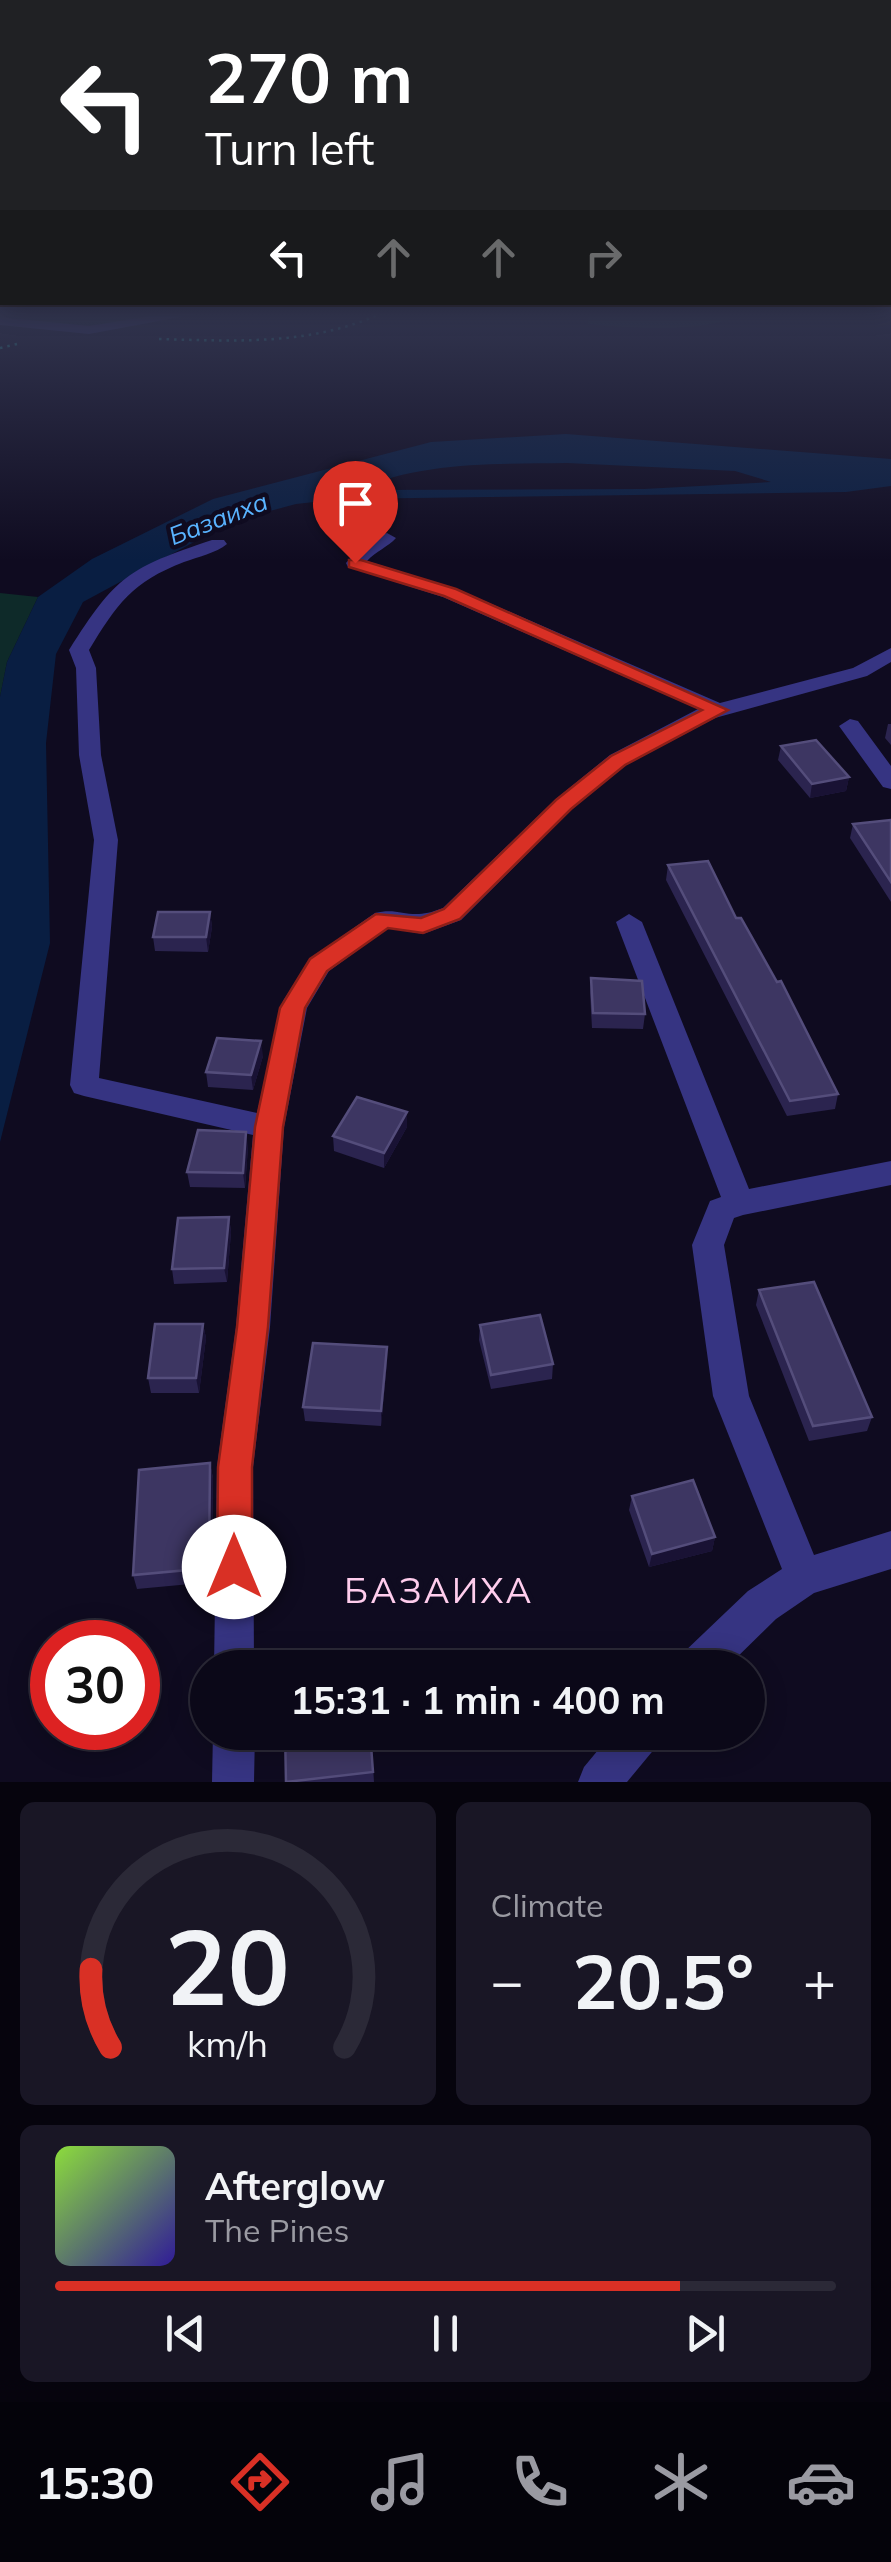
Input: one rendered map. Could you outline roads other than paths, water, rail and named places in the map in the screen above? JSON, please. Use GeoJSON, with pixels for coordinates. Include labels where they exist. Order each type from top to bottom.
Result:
{"type":"FeatureCollection","features":[{"type":"Feature","properties":{"kind":"street"},"geometry":{"type":"LineString","coordinates":[[387,538],[371,545],[355,563],[450,593],[718,710]]}},
{"type":"Feature","properties":{"kind":"street"},"geometry":{"type":"LineString","coordinates":[[218,544],[171,560],[128,584],[112,597],[79,650],[86,668],[90,755],[106,840],[84,1085],[269,1127]]}},
{"type":"Feature","properties":{"kind":"street"},"geometry":{"type":"LineString","coordinates":[[234,1650],[235,1467],[269,1127],[293,1008],[318,965],[384,920],[423,926],[452,914],[564,804],[618,760],[718,710],[860,672],[891,654]]}},
{"type":"Feature","properties":{"kind":"street"},"geometry":{"type":"LineString","coordinates":[[850,726],[891,782]]}},
{"type":"Feature","properties":{"kind":"street"},"geometry":{"type":"LineString","coordinates":[[629,922],[739,1203]]}},
{"type":"Feature","properties":{"kind":"street"},"geometry":{"type":"LineString","coordinates":[[804,1577],[731,1396],[708,1245],[721,1210],[739,1203],[891,1173]]}},
{"type":"Feature","properties":{"kind":"street"},"geometry":{"type":"LineString","coordinates":[[715,1650],[762,1606],[804,1577],[891,1550]]}},
{"type":"Feature","properties":{"kind":"street"},"geometry":{"type":"LineString","coordinates":[[233,1782],[234,1750]]}},
{"type":"Feature","properties":{"kind":"street"},"geometry":{"type":"LineString","coordinates":[[599,1782],[625,1750]]}},
{"type":"Feature","properties":{"kind":"water","name":"Базаиха"},"geometry":{"type":"Polygon","coordinates":[[[566,434],[891,459],[891,486],[846,492],[341,499],[296,504],[233,521],[83,602],[56,654],[46,743],[50,943],[0,1142],[0,697],[7,662],[38,597],[92,559],[213,499],[431,442],[566,434]],[[567,463],[487,464],[407,474],[357,490],[644,489],[771,482],[735,471],[567,463]]]}},
{"type":"Feature","properties":{"kind":"district","name":"БАЗАИХА"},"geometry":{"type":"Point","coordinates":[439,1590]}}]}
